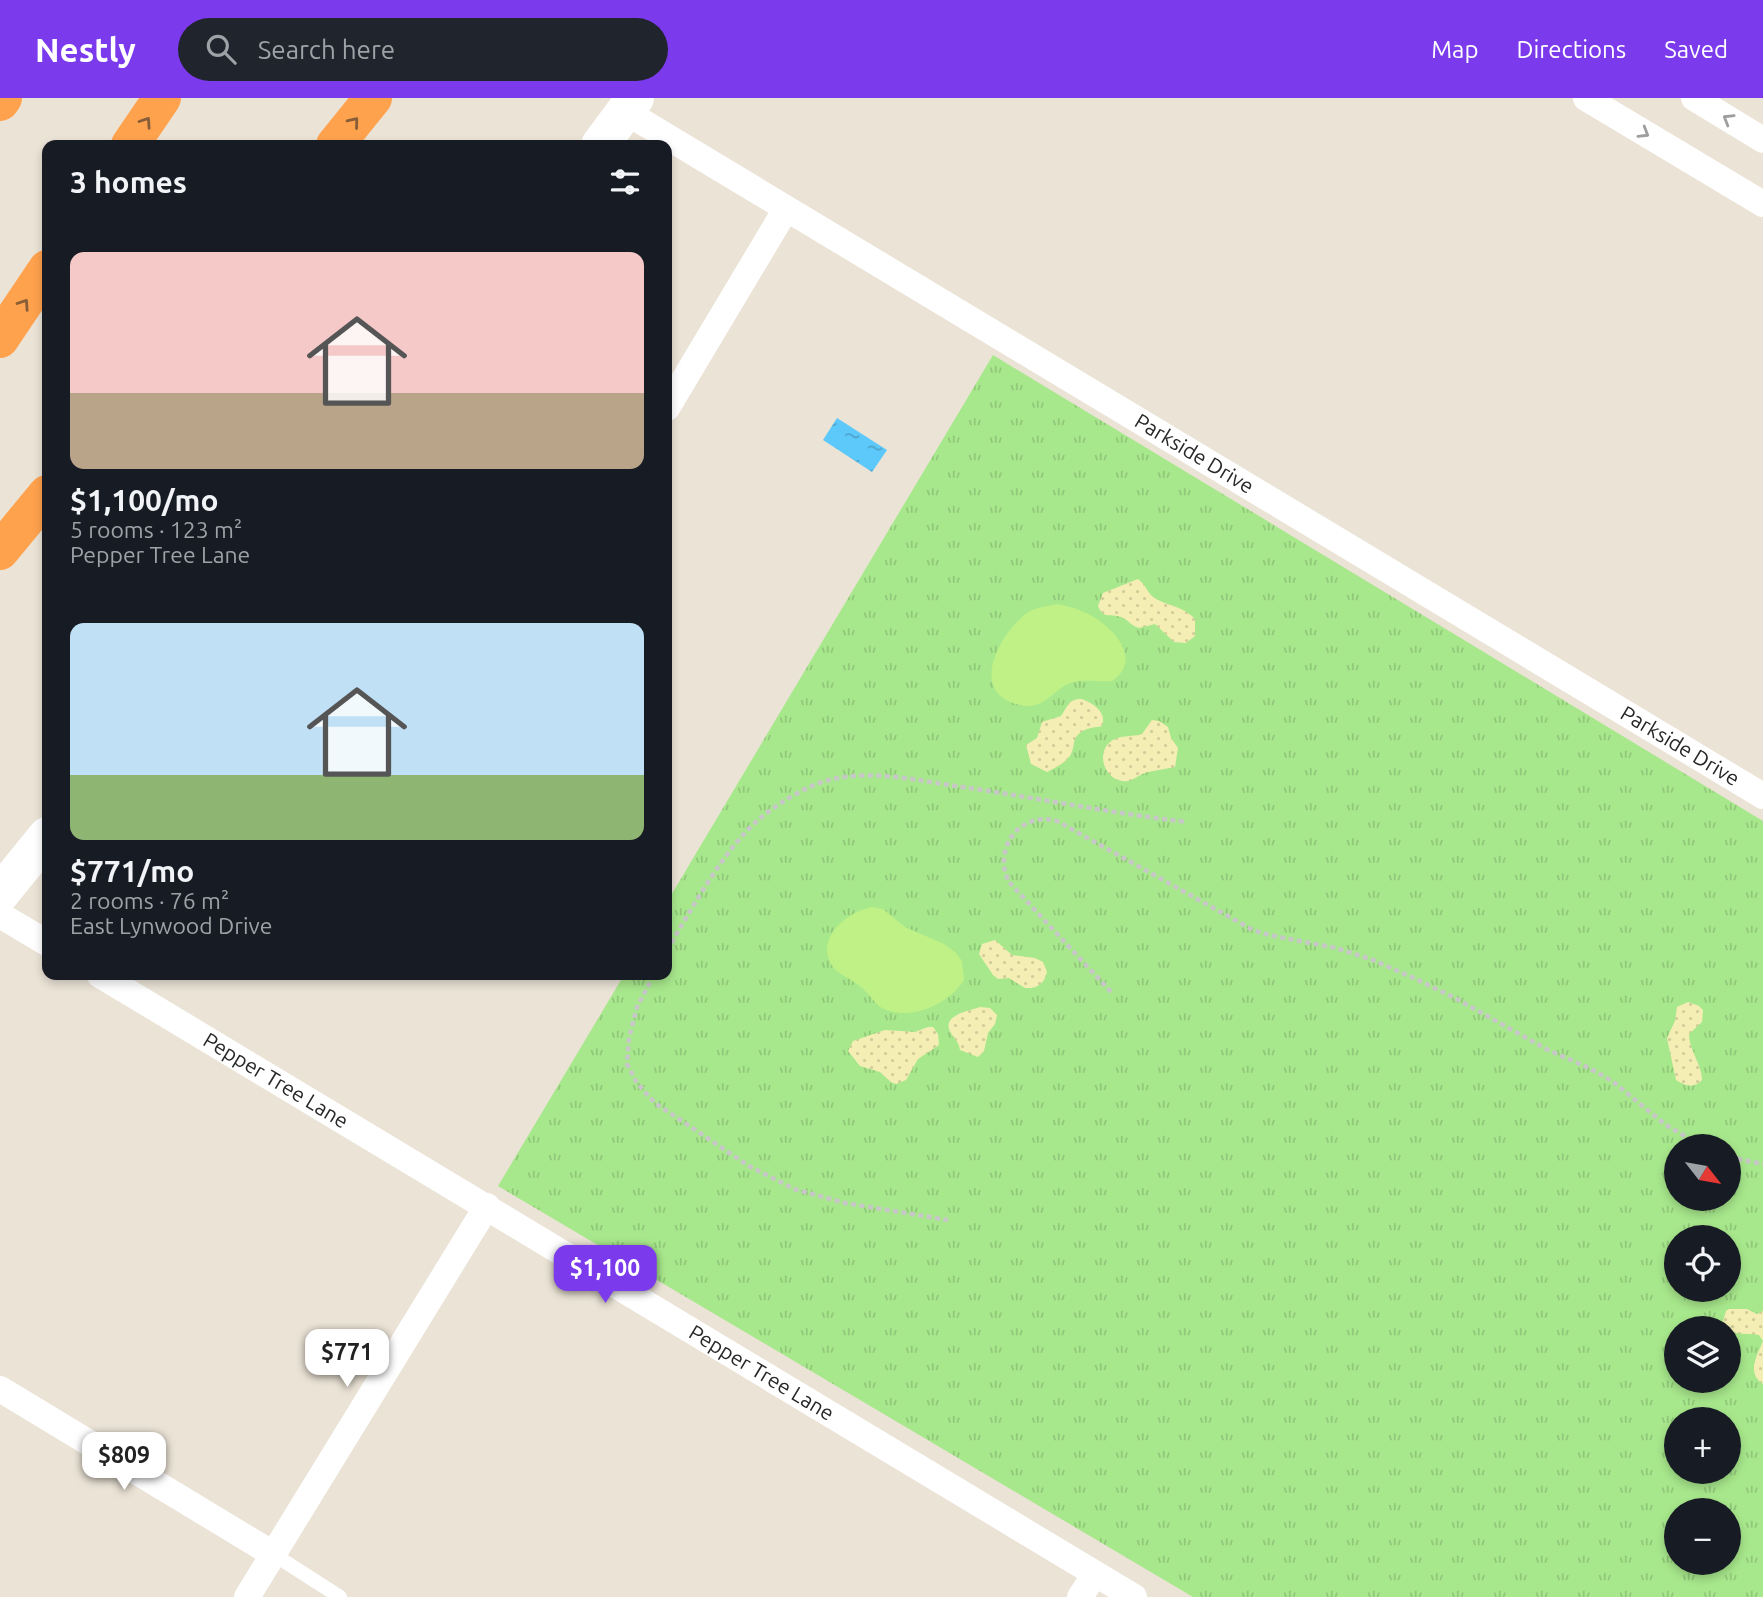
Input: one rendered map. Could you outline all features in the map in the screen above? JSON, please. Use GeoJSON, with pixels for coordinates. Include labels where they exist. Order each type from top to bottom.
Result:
{"type":"FeatureCollection","features":[{"type":"Feature","properties":{"kind":"highway"},"geometry":{"type":"LineString","coordinates":[[133,140],[162,98]]}},
{"type":"Feature","properties":{"kind":"highway"},"geometry":{"type":"LineString","coordinates":[[339,140],[373,98]]}},
{"type":"Feature","properties":{"kind":"highway"},"geometry":{"type":"LineString","coordinates":[[0,340],[42,277]]}},
{"type":"Feature","properties":{"kind":"highway"},"geometry":{"type":"LineString","coordinates":[[0,551],[42,500]]}},
{"type":"Feature","properties":{"kind":"main road"},"geometry":{"type":"LineString","coordinates":[[604,140],[630,105]]}},
{"type":"Feature","properties":{"kind":"main road"},"geometry":{"type":"LineString","coordinates":[[0,894],[42,842]]}},
{"type":"Feature","properties":{"kind":"street"},"geometry":{"type":"LineString","coordinates":[[1586,98],[1763,204]]}},
{"type":"Feature","properties":{"kind":"street"},"geometry":{"type":"LineString","coordinates":[[1694,98],[1763,139]]}},
{"type":"Feature","properties":{"kind":"street","name":"Parkside Drive"},"geometry":{"type":"LineString","coordinates":[[630,105],[786,209],[1763,796]]}},
{"type":"Feature","properties":{"kind":"street"},"geometry":{"type":"LineString","coordinates":[[672,400],[786,209]]}},
{"type":"Feature","properties":{"kind":"street"},"geometry":{"type":"LineString","coordinates":[[0,915],[42,940]]}},
{"type":"Feature","properties":{"kind":"street","name":"Pepper Tree Lane"},"geometry":{"type":"LineString","coordinates":[[108,980],[1134,1597]]}},
{"type":"Feature","properties":{"kind":"street"},"geometry":{"type":"LineString","coordinates":[[247,1597],[487,1206]]}},
{"type":"Feature","properties":{"kind":"street"},"geometry":{"type":"LineString","coordinates":[[0,1389],[273,1554]]}},
{"type":"Feature","properties":{"kind":"street"},"geometry":{"type":"LineString","coordinates":[[1080,1597],[1095,1574]]}},
{"type":"Feature","properties":{"kind":"lane"},"geometry":{"type":"LineString","coordinates":[[273,1554],[340,1597]]}},
{"type":"Feature","properties":{"kind":"path"},"geometry":{"type":"LineString","coordinates":[[672,942],[732,849],[762,817],[799,793],[836,778],[864,775],[898,777],[1119,814],[1187,822]]}},
{"type":"Feature","properties":{"kind":"path"},"geometry":{"type":"LineString","coordinates":[[1111,992],[1008,881],[1004,863],[1013,835],[1023,825],[1035,819],[1057,821],[1253,930],[1336,948],[1373,960],[1455,998],[1548,1050],[1612,1081],[1665,1125],[1681,1134]]}},
{"type":"Feature","properties":{"kind":"path"},"geometry":{"type":"LineString","coordinates":[[651,980],[637,1007],[628,1038],[627,1064],[637,1083],[655,1103],[749,1166],[794,1189],[845,1203],[948,1220]]}},
{"type":"Feature","properties":{"kind":"path"},"geometry":{"type":"LineString","coordinates":[[1741,1159],[1763,1164]]}},
{"type":"Feature","properties":{"kind":"green space"},"geometry":{"type":"Polygon","coordinates":[[[993,355],[1763,821],[1763,1597],[1193,1597],[498,1186],[621,980],[672,980],[672,894],[993,355]]]}},
{"type":"Feature","properties":{"kind":"green space"},"geometry":{"type":"Polygon","coordinates":[[[1058,604],[1090,615],[1111,630],[1124,650],[1122,671],[1112,681],[1083,681],[1066,685],[1035,705],[1016,704],[1002,697],[994,687],[992,674],[999,646],[1027,613],[1058,604]]]}},
{"type":"Feature","properties":{"kind":"green space"},"geometry":{"type":"Polygon","coordinates":[[[872,907],[883,909],[905,927],[944,944],[956,953],[962,961],[964,980],[957,989],[929,1008],[906,1013],[895,1012],[881,1007],[861,987],[837,971],[827,954],[831,935],[853,914],[872,907]]]}},
{"type":"Feature","properties":{"kind":"sand"},"geometry":{"type":"Polygon","coordinates":[[[1138,579],[1153,597],[1185,611],[1195,619],[1195,636],[1186,643],[1174,642],[1155,624],[1139,628],[1119,616],[1106,615],[1100,611],[1098,606],[1103,593],[1138,579]]]}},
{"type":"Feature","properties":{"kind":"sand"},"geometry":{"type":"Polygon","coordinates":[[[1082,699],[1101,713],[1102,726],[1080,733],[1069,757],[1054,769],[1047,772],[1031,764],[1026,745],[1037,738],[1042,722],[1061,716],[1071,702],[1082,699]]]}},
{"type":"Feature","properties":{"kind":"sand"},"geometry":{"type":"Polygon","coordinates":[[[1152,720],[1168,727],[1178,748],[1175,767],[1144,773],[1129,781],[1115,779],[1103,762],[1105,749],[1115,739],[1142,734],[1152,720]]]}},
{"type":"Feature","properties":{"kind":"sand"},"geometry":{"type":"Polygon","coordinates":[[[995,940],[1012,955],[1035,958],[1043,962],[1047,972],[1042,983],[1033,988],[1025,988],[1009,978],[998,979],[993,975],[979,954],[982,944],[995,940]]]}},
{"type":"Feature","properties":{"kind":"sand"},"geometry":{"type":"Polygon","coordinates":[[[1688,1002],[1703,1010],[1702,1022],[1689,1034],[1702,1080],[1693,1086],[1676,1080],[1667,1038],[1675,1021],[1677,1007],[1688,1002]]]}},
{"type":"Feature","properties":{"kind":"sand"},"geometry":{"type":"Polygon","coordinates":[[[980,1007],[990,1008],[997,1015],[995,1024],[988,1033],[984,1051],[978,1057],[960,1050],[949,1024],[956,1015],[980,1007]]]}},
{"type":"Feature","properties":{"kind":"sand"},"geometry":{"type":"Polygon","coordinates":[[[933,1027],[938,1034],[939,1045],[918,1059],[906,1080],[896,1084],[880,1072],[860,1066],[848,1051],[853,1041],[885,1030],[915,1032],[933,1027]]]}},
{"type":"Feature","properties":{"kind":"sand"},"geometry":{"type":"Polygon","coordinates":[[[1747,1309],[1757,1314],[1763,1311],[1763,1341],[1759,1335],[1741,1334],[1741,1316],[1724,1316],[1726,1311],[1747,1309]]]}},
{"type":"Feature","properties":{"kind":"sand"},"geometry":{"type":"Polygon","coordinates":[[[1763,1341],[1763,1384],[1754,1370],[1763,1341]]]}},
{"type":"Feature","properties":{"kind":"water"},"geometry":{"type":"Polygon","coordinates":[[[837,418],[887,450],[872,472],[823,440],[837,418]]]}}]}
